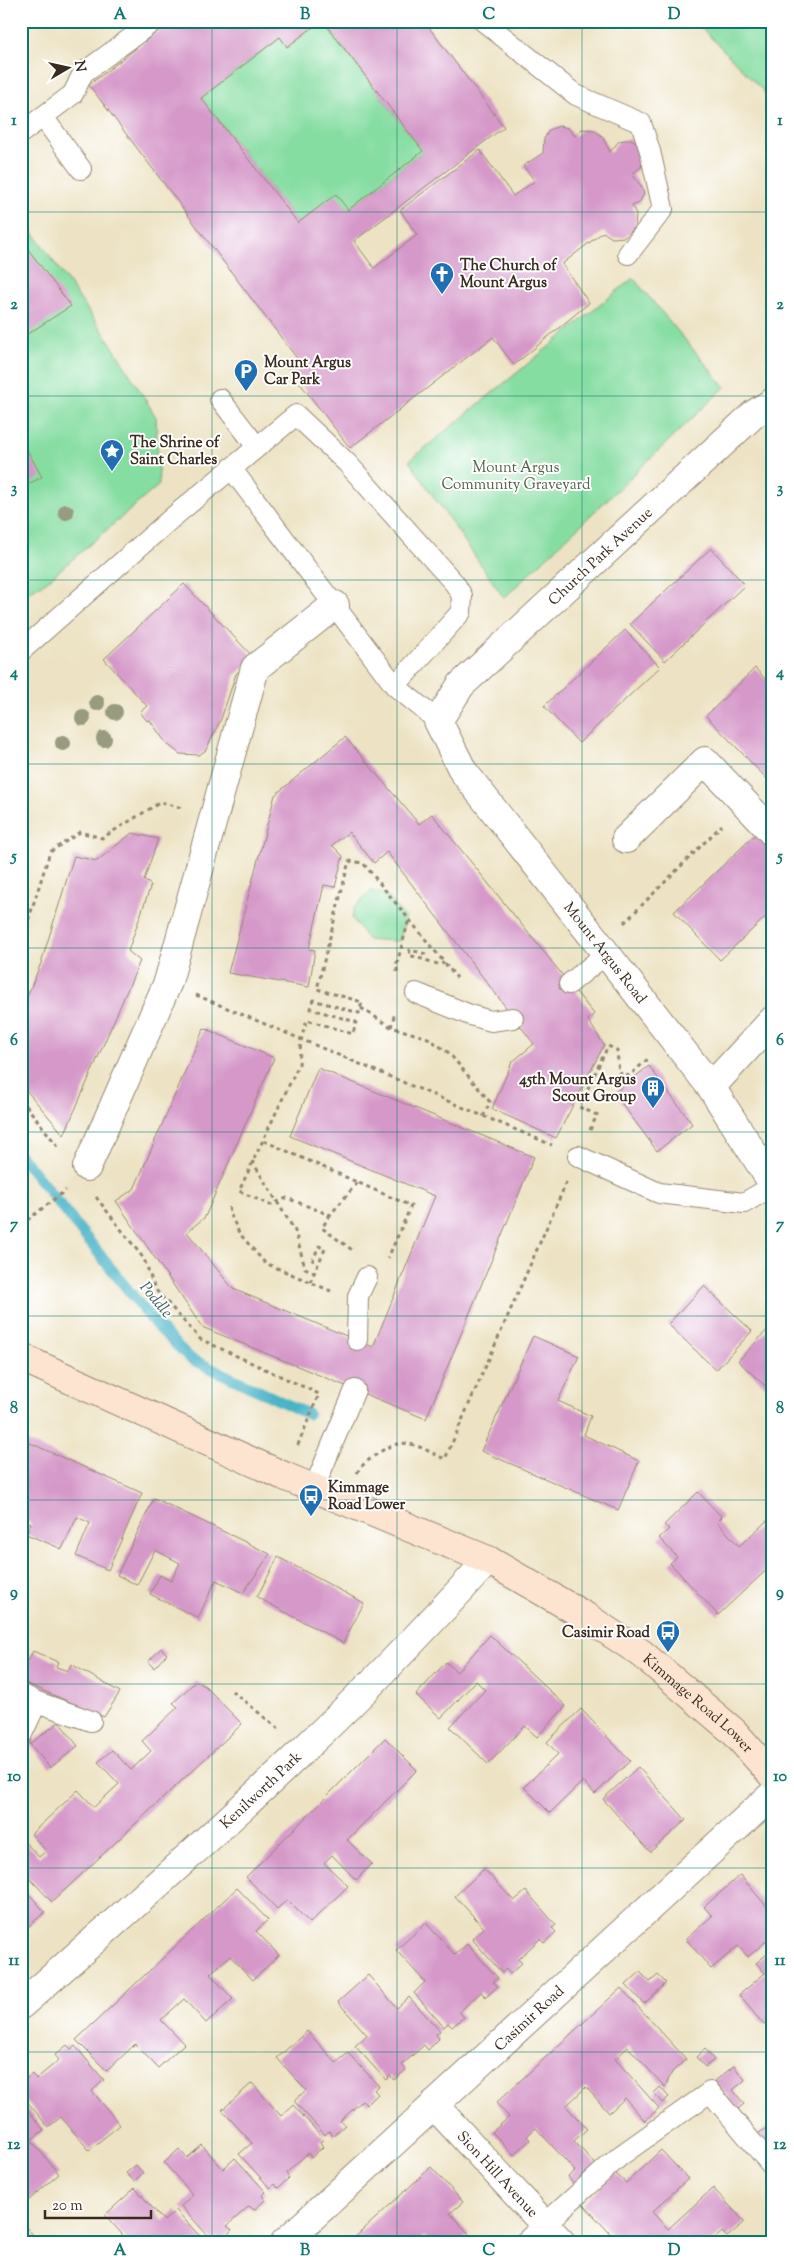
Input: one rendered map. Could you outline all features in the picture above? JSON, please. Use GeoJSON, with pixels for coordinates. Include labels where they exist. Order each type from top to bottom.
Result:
{"type":"FeatureCollection","features":[{"type":"Feature","properties":{"kind":"main road","name":"Kimmage Road Lower"},"geometry":{"type":"LineString","coordinates":[[21,1356],[29,1362],[284,1476],[488,1560],[585,1616],[641,1653],[734,1732],[773,1776]]}},
{"type":"Feature","properties":{"kind":"street","name":"Church Park Avenue"},"geometry":{"type":"LineString","coordinates":[[438,722],[460,685],[754,414],[773,402]]}},
{"type":"Feature","properties":{"kind":"street"},"geometry":{"type":"LineString","coordinates":[[90,1179],[168,982],[255,668],[335,605]]}},
{"type":"Feature","properties":{"kind":"street","name":"Mount Argus Road"},"geometry":{"type":"LineString","coordinates":[[438,722],[463,771],[711,1087],[773,1185]]}},
{"type":"Feature","properties":{"kind":"street"},"geometry":{"type":"LineString","coordinates":[[626,839],[705,761],[773,833]]}},
{"type":"Feature","properties":{"kind":"street"},"geometry":{"type":"LineString","coordinates":[[711,1087],[773,1020]]}},
{"type":"Feature","properties":{"kind":"street","name":"Kenilworth Park"},"geometry":{"type":"LineString","coordinates":[[21,2005],[182,1863],[302,1752],[424,1630],[488,1560]]}},
{"type":"Feature","properties":{"kind":"street","name":"Casimir Road"},"geometry":{"type":"LineString","coordinates":[[285,2242],[773,1794]]}},
{"type":"Feature","properties":{"kind":"street","name":"Sion Hill Avenue"},"geometry":{"type":"LineString","coordinates":[[434,2105],[543,2236]]}},
{"type":"Feature","properties":{"kind":"lane"},"geometry":{"type":"LineString","coordinates":[[21,133],[73,94],[83,73],[154,21]]}},
{"type":"Feature","properties":{"kind":"lane"},"geometry":{"type":"LineString","coordinates":[[483,21],[576,95],[641,123],[650,151],[663,209],[628,254]]}},
{"type":"Feature","properties":{"kind":"lane"},"geometry":{"type":"LineString","coordinates":[[43,117],[82,169]]}},
{"type":"Feature","properties":{"kind":"lane"},"geometry":{"type":"LineString","coordinates":[[220,399],[257,447]]}},
{"type":"Feature","properties":{"kind":"lane"},"geometry":{"type":"LineString","coordinates":[[21,651],[231,468],[296,415],[347,463],[455,584],[462,596],[461,612],[395,686]]}},
{"type":"Feature","properties":{"kind":"lane"},"geometry":{"type":"LineString","coordinates":[[231,468],[395,686],[438,722]]}},
{"type":"Feature","properties":{"kind":"lane"},"geometry":{"type":"LineString","coordinates":[[569,984],[604,950]]}},
{"type":"Feature","properties":{"kind":"lane"},"geometry":{"type":"LineString","coordinates":[[416,993],[491,1021],[513,1018]]}},
{"type":"Feature","properties":{"kind":"lane"},"geometry":{"type":"LineString","coordinates":[[578,1156],[659,1194],[744,1203],[773,1185]]}},
{"type":"Feature","properties":{"kind":"lane"},"geometry":{"type":"LineString","coordinates":[[357,1340],[358,1296],[367,1277]]}},
{"type":"Feature","properties":{"kind":"lane"},"geometry":{"type":"LineString","coordinates":[[314,1488],[355,1390]]}},
{"type":"Feature","properties":{"kind":"lane"},"geometry":{"type":"LineString","coordinates":[[21,1736],[29,1698],[91,1721]]}},
{"type":"Feature","properties":{"kind":"lane"},"geometry":{"type":"LineString","coordinates":[[543,2236],[620,2156],[710,2092],[773,2167]]}},
{"type":"Feature","properties":{"kind":"path"},"geometry":{"type":"LineString","coordinates":[[21,944],[50,852],[80,832],[102,838],[161,802],[214,818]]}},
{"type":"Feature","properties":{"kind":"path"},"geometry":{"type":"LineString","coordinates":[[604,950],[745,803]]}},
{"type":"Feature","properties":{"kind":"path"},"geometry":{"type":"LineString","coordinates":[[330,1215],[287,1198],[270,1205],[239,1191],[299,1064],[301,1039],[308,1020],[353,1034],[356,1022],[310,1009],[313,1000],[359,1013],[361,1008],[362,1002],[317,989],[349,861],[363,863],[463,985]]}},
{"type":"Feature","properties":{"kind":"path"},"geometry":{"type":"LineString","coordinates":[[396,980],[397,963],[410,920]]}},
{"type":"Feature","properties":{"kind":"path"},"geometry":{"type":"LineString","coordinates":[[426,954],[410,950],[409,955],[441,965],[444,962]]}},
{"type":"Feature","properties":{"kind":"path"},"geometry":{"type":"LineString","coordinates":[[168,982],[578,1156]]}},
{"type":"Feature","properties":{"kind":"path"},"geometry":{"type":"LineString","coordinates":[[361,1008],[391,1027],[428,1038],[449,1053],[490,1102],[483,1116]]}},
{"type":"Feature","properties":{"kind":"path"},"geometry":{"type":"LineString","coordinates":[[391,1027],[395,1012]]}},
{"type":"Feature","properties":{"kind":"path"},"geometry":{"type":"LineString","coordinates":[[341,1499],[362,1464],[391,1444],[407,1442],[445,1459],[597,1115],[579,1107],[608,1046],[616,1050],[619,1073],[629,1076],[672,1038]]}},
{"type":"Feature","properties":{"kind":"path"},"geometry":{"type":"LineString","coordinates":[[21,1099],[63,1153]]}},
{"type":"Feature","properties":{"kind":"path"},"geometry":{"type":"LineString","coordinates":[[264,1141],[411,1206],[391,1252]]}},
{"type":"Feature","properties":{"kind":"path"},"geometry":{"type":"LineString","coordinates":[[252,1161],[295,1231],[305,1268],[314,1272]]}},
{"type":"Feature","properties":{"kind":"path"},"geometry":{"type":"LineString","coordinates":[[90,1179],[144,1259],[155,1289],[200,1339],[319,1394],[284,1476]]}},
{"type":"Feature","properties":{"kind":"path"},"geometry":{"type":"LineString","coordinates":[[324,1222],[357,1183]]}},
{"type":"Feature","properties":{"kind":"path"},"geometry":{"type":"LineString","coordinates":[[21,1225],[68,1188]]}},
{"type":"Feature","properties":{"kind":"path"},"geometry":{"type":"LineString","coordinates":[[230,1207],[229,1211],[239,1233],[265,1263],[335,1293]]}},
{"type":"Feature","properties":{"kind":"path"},"geometry":{"type":"LineString","coordinates":[[310,1282],[325,1249],[319,1246],[312,1262]]}},
{"type":"Feature","properties":{"kind":"path"},"geometry":{"type":"LineString","coordinates":[[350,1259],[354,1251]]}},
{"type":"Feature","properties":{"kind":"path"},"geometry":{"type":"LineString","coordinates":[[232,1691],[277,1727]]}},
{"type":"Feature","properties":{"kind":"green space"},"geometry":{"type":"Polygon","coordinates":[[[323,21],[423,151],[348,210],[336,195],[298,223],[201,98],[280,37],[288,47],[323,21]]]}},
{"type":"Feature","properties":{"kind":"green space"},"geometry":{"type":"Polygon","coordinates":[[[695,21],[773,21],[773,101],[695,21]]]}},
{"type":"Feature","properties":{"kind":"green space"},"geometry":{"type":"Polygon","coordinates":[[[21,215],[110,342],[156,417],[159,485],[46,582],[21,597],[21,215]]]}},
{"type":"Feature","properties":{"kind":"green space","name":"Mount Argus Community Graveyard"},"geometry":{"type":"Polygon","coordinates":[[[633,278],[725,387],[504,598],[409,461],[633,278]]]}},
{"type":"Feature","properties":{"kind":"green space"},"geometry":{"type":"Polygon","coordinates":[[[371,891],[387,895],[405,918],[400,941],[368,940],[352,918],[354,908],[371,891]]]}},
{"type":"Feature","properties":{"kind":"building"},"geometry":{"type":"Polygon","coordinates":[[[171,21],[321,21],[287,47],[280,37],[201,98],[298,223],[336,194],[348,210],[423,151],[323,21],[424,21],[504,127],[354,241],[374,268],[417,235],[400,210],[480,150],[513,196],[535,181],[523,166],[543,153],[544,139],[549,130],[559,126],[568,128],[575,136],[582,129],[594,130],[602,136],[610,152],[619,141],[631,139],[640,145],[644,155],[641,167],[632,174],[641,186],[644,194],[639,203],[632,206],[636,214],[635,227],[625,237],[612,238],[603,232],[562,264],[589,303],[514,365],[493,337],[350,448],[289,369],[299,361],[89,85],[171,21]]]}},
{"type":"Feature","properties":{"kind":"building"},"geometry":{"type":"Polygon","coordinates":[[[21,240],[71,306],[26,335],[21,328],[21,240]]]}},
{"type":"Feature","properties":{"kind":"building"},"geometry":{"type":"Polygon","coordinates":[[[21,439],[42,477],[21,488],[21,439]]]}},
{"type":"Feature","properties":{"kind":"building"},"geometry":{"type":"Polygon","coordinates":[[[711,548],[745,585],[665,661],[630,624],[711,548]]]}},
{"type":"Feature","properties":{"kind":"building"},"geometry":{"type":"Polygon","coordinates":[[[184,584],[254,658],[236,674],[221,719],[206,750],[199,755],[180,754],[166,743],[149,719],[147,721],[140,712],[147,706],[104,659],[184,584]]]}},
{"type":"Feature","properties":{"kind":"building"},"geometry":{"type":"Polygon","coordinates":[[[625,630],[660,667],[579,743],[544,706],[625,630]]]}},
{"type":"Feature","properties":{"kind":"building"},"geometry":{"type":"Polygon","coordinates":[[[755,668],[773,687],[773,785],[706,716],[755,668]]]}},
{"type":"Feature","properties":{"kind":"building"},"geometry":{"type":"Polygon","coordinates":[[[345,737],[419,824],[432,814],[594,1014],[588,1020],[604,1045],[556,1138],[492,1109],[512,1062],[534,1044],[387,852],[374,863],[349,832],[332,845],[343,856],[335,887],[324,885],[309,949],[315,950],[309,987],[228,973],[275,795],[345,737]]]}},
{"type":"Feature","properties":{"kind":"building"},"geometry":{"type":"Polygon","coordinates":[[[759,831],[773,845],[773,910],[720,960],[674,912],[759,831]]]}},
{"type":"Feature","properties":{"kind":"building"},"geometry":{"type":"Polygon","coordinates":[[[132,833],[158,839],[144,880],[151,885],[128,951],[140,961],[64,1135],[21,1084],[21,1011],[41,963],[74,856],[97,861],[132,833]]]}},
{"type":"Feature","properties":{"kind":"building"},"geometry":{"type":"Polygon","coordinates":[[[204,1028],[274,1058],[205,1217],[187,1232],[233,1289],[373,1347],[435,1196],[290,1136],[318,1068],[534,1157],[426,1419],[202,1327],[116,1201],[134,1189],[204,1028]]]}},
{"type":"Feature","properties":{"kind":"building","name":"45th Mount Argus Scout Group"},"geometry":{"type":"Polygon","coordinates":[[[649,1066],[692,1124],[657,1151],[614,1093],[649,1066]]]}},
{"type":"Feature","properties":{"kind":"building"},"geometry":{"type":"Polygon","coordinates":[[[704,1286],[752,1331],[716,1370],[668,1324],[704,1286]]]}},
{"type":"Feature","properties":{"kind":"building"},"geometry":{"type":"Polygon","coordinates":[[[771,1326],[773,1327],[773,1393],[738,1361],[771,1326]]]}},
{"type":"Feature","properties":{"kind":"building"},"geometry":{"type":"Polygon","coordinates":[[[533,1336],[579,1356],[558,1401],[591,1416],[584,1435],[639,1461],[618,1510],[481,1451],[533,1336]]]}},
{"type":"Feature","properties":{"kind":"building"},"geometry":{"type":"Polygon","coordinates":[[[21,1439],[142,1493],[108,1570],[76,1556],[90,1523],[77,1517],[62,1549],[26,1534],[31,1523],[21,1519],[21,1503],[25,1494],[21,1492],[21,1439]]]}},
{"type":"Feature","properties":{"kind":"building"},"geometry":{"type":"Polygon","coordinates":[[[698,1492],[722,1517],[717,1522],[739,1546],[769,1519],[773,1523],[773,1564],[718,1615],[670,1563],[677,1557],[659,1538],[669,1529],[664,1525],[698,1492]]]}},
{"type":"Feature","properties":{"kind":"building"},"geometry":{"type":"Polygon","coordinates":[[[154,1498],[270,1554],[243,1593],[216,1580],[198,1618],[150,1594],[160,1575],[171,1581],[180,1563],[155,1550],[137,1585],[117,1575],[154,1498]]]}},
{"type":"Feature","properties":{"kind":"building"},"geometry":{"type":"Polygon","coordinates":[[[278,1557],[364,1603],[343,1643],[257,1597],[278,1557]]]}},
{"type":"Feature","properties":{"kind":"building"},"geometry":{"type":"Polygon","coordinates":[[[490,1635],[566,1706],[537,1737],[525,1726],[488,1764],[450,1727],[485,1690],[476,1681],[441,1718],[416,1695],[446,1662],[457,1672],[490,1635]]]}},
{"type":"Feature","properties":{"kind":"building"},"geometry":{"type":"Polygon","coordinates":[[[161,1648],[167,1654],[154,1668],[148,1662],[161,1648]]]}},
{"type":"Feature","properties":{"kind":"building"},"geometry":{"type":"Polygon","coordinates":[[[33,1651],[58,1662],[56,1667],[68,1671],[71,1664],[120,1692],[104,1717],[21,1681],[21,1675],[33,1651]]]}},
{"type":"Feature","properties":{"kind":"building"},"geometry":{"type":"Polygon","coordinates":[[[196,1681],[205,1686],[242,1724],[52,1902],[21,1869],[21,1838],[39,1857],[46,1851],[31,1834],[78,1790],[94,1807],[119,1784],[98,1762],[112,1750],[131,1770],[151,1751],[142,1741],[178,1707],[173,1703],[196,1681]]]}},
{"type":"Feature","properties":{"kind":"building"},"geometry":{"type":"Polygon","coordinates":[[[581,1709],[630,1761],[595,1794],[583,1781],[550,1813],[524,1787],[558,1754],[547,1742],[581,1709]]]}},
{"type":"Feature","properties":{"kind":"building"},"geometry":{"type":"Polygon","coordinates":[[[59,1722],[78,1746],[50,1768],[30,1744],[59,1722]]]}},
{"type":"Feature","properties":{"kind":"building"},"geometry":{"type":"Polygon","coordinates":[[[385,1738],[417,1770],[347,1840],[372,1864],[356,1880],[332,1855],[324,1863],[348,1886],[310,1923],[287,1900],[277,1909],[246,1877],[385,1738]]]}},
{"type":"Feature","properties":{"kind":"building"},"geometry":{"type":"Polygon","coordinates":[[[638,1767],[686,1820],[650,1852],[603,1799],[638,1767]]]}},
{"type":"Feature","properties":{"kind":"building"},"geometry":{"type":"Polygon","coordinates":[[[484,1869],[514,1901],[526,1891],[556,1925],[552,1928],[556,1932],[544,1943],[540,1939],[518,1959],[522,1963],[510,1974],[506,1969],[502,1973],[472,1939],[484,1928],[455,1896],[484,1869]]]}},
{"type":"Feature","properties":{"kind":"building"},"geometry":{"type":"Polygon","coordinates":[[[740,1875],[773,1914],[773,1935],[748,1957],[738,1946],[711,1969],[686,1939],[712,1916],[704,1907],[740,1875]]]}},
{"type":"Feature","properties":{"kind":"building"},"geometry":{"type":"Polygon","coordinates":[[[21,1885],[45,1912],[21,1933],[21,1885]]]}},
{"type":"Feature","properties":{"kind":"building"},"geometry":{"type":"Polygon","coordinates":[[[237,1888],[268,1920],[256,1931],[279,1955],[253,1980],[230,1956],[210,1974],[233,1999],[206,2023],[184,1999],[161,2020],[184,2044],[158,2068],[135,2044],[107,2071],[76,2040],[237,1888]]]}},
{"type":"Feature","properties":{"kind":"building"},"geometry":{"type":"Polygon","coordinates":[[[426,1923],[455,1955],[467,1944],[498,1978],[493,1982],[498,1986],[486,1997],[481,1992],[459,2012],[464,2017],[452,2027],[448,2023],[444,2027],[414,1993],[425,1982],[396,1950],[426,1923]]]}},
{"type":"Feature","properties":{"kind":"building"},"geometry":{"type":"Polygon","coordinates":[[[773,1949],[773,2017],[764,2025],[739,1995],[765,1973],[756,1963],[773,1949]]]}},
{"type":"Feature","properties":{"kind":"building"},"geometry":{"type":"Polygon","coordinates":[[[640,1972],[650,1982],[658,1975],[666,1983],[644,2004],[626,1985],[640,1972]]]}},
{"type":"Feature","properties":{"kind":"building"},"geometry":{"type":"Polygon","coordinates":[[[368,1975],[397,2008],[409,1997],[440,2031],[436,2034],[439,2039],[428,2050],[424,2045],[402,2065],[406,2070],[394,2080],[390,2076],[386,2080],[355,2046],[367,2035],[338,2002],[368,1975]]]}},
{"type":"Feature","properties":{"kind":"building"},"geometry":{"type":"Polygon","coordinates":[[[621,1988],[686,2059],[672,2072],[665,2087],[628,2047],[615,2059],[659,2108],[645,2121],[625,2098],[609,2113],[586,2087],[566,2106],[587,2129],[574,2141],[597,2166],[575,2186],[568,2177],[575,2171],[536,2128],[527,2136],[530,2140],[514,2155],[492,2132],[509,2117],[496,2103],[621,1988]]]}},
{"type":"Feature","properties":{"kind":"building"},"geometry":{"type":"Polygon","coordinates":[[[307,2031],[336,2063],[348,2053],[379,2086],[374,2090],[378,2094],[367,2105],[362,2101],[340,2121],[345,2125],[333,2136],[329,2131],[325,2135],[294,2101],[306,2090],[277,2058],[307,2031]]]}},
{"type":"Feature","properties":{"kind":"building"},"geometry":{"type":"Polygon","coordinates":[[[67,2045],[71,2049],[75,2046],[104,2080],[92,2091],[120,2125],[89,2150],[61,2117],[48,2127],[21,2094],[24,2088],[21,2083],[32,2074],[36,2079],[59,2060],[55,2055],[67,2045]]]}},
{"type":"Feature","properties":{"kind":"building"},"geometry":{"type":"Polygon","coordinates":[[[705,2049],[714,2060],[705,2067],[696,2057],[705,2049]]]}},
{"type":"Feature","properties":{"kind":"building"},"geometry":{"type":"Polygon","coordinates":[[[734,2066],[745,2080],[733,2090],[744,2104],[738,2109],[715,2081],[734,2066]]]}},
{"type":"Feature","properties":{"kind":"building"},"geometry":{"type":"Polygon","coordinates":[[[252,2083],[281,2116],[293,2105],[324,2139],[320,2142],[323,2147],[311,2158],[308,2153],[286,2173],[289,2178],[278,2188],[274,2184],[270,2188],[239,2154],[252,2143],[222,2110],[252,2083]]]}},
{"type":"Feature","properties":{"kind":"building"},"geometry":{"type":"Polygon","coordinates":[[[660,2087],[669,2097],[662,2103],[654,2093],[660,2087]]]}},
{"type":"Feature","properties":{"kind":"building"},"geometry":{"type":"Polygon","coordinates":[[[21,2102],[44,2130],[31,2140],[59,2174],[29,2200],[21,2191],[21,2102]]]}},
{"type":"Feature","properties":{"kind":"building"},"geometry":{"type":"Polygon","coordinates":[[[773,2123],[773,2155],[758,2134],[773,2123]]]}},
{"type":"Feature","properties":{"kind":"building"},"geometry":{"type":"Polygon","coordinates":[[[202,2145],[223,2169],[235,2158],[266,2192],[262,2195],[265,2200],[254,2210],[249,2206],[227,2226],[232,2230],[220,2241],[216,2237],[212,2240],[181,2206],[193,2195],[164,2163],[179,2149],[187,2158],[202,2145]]]}},
{"type":"Feature","properties":{"kind":"building"},"geometry":{"type":"Polygon","coordinates":[[[661,2150],[688,2179],[652,2212],[668,2229],[713,2188],[745,2222],[727,2237],[722,2232],[711,2242],[618,2242],[583,2204],[615,2173],[626,2183],[661,2150]]]}},
{"type":"Feature","properties":{"kind":"building"},"geometry":{"type":"Polygon","coordinates":[[[136,2165],[143,2173],[134,2181],[126,2173],[136,2165]]]}},
{"type":"Feature","properties":{"kind":"building"},"geometry":{"type":"Polygon","coordinates":[[[431,2167],[463,2202],[450,2213],[469,2234],[460,2242],[430,2242],[424,2236],[418,2242],[350,2242],[431,2167]]]}},
{"type":"Feature","properties":{"kind":"building"},"geometry":{"type":"Polygon","coordinates":[[[135,2188],[164,2221],[176,2210],[205,2242],[129,2242],[105,2215],[135,2188]]]}},
{"type":"Feature","properties":{"kind":"building"},"geometry":{"type":"Polygon","coordinates":[[[21,2219],[38,2242],[21,2242],[21,2219]]]}},
{"type":"Feature","properties":{"kind":"waterway","name":"Poddle"},"geometry":{"type":"LineString","coordinates":[[21,1156],[156,1325],[191,1359],[308,1414]]}},
{"type":"Feature","properties":{"kind":"place","name":"The Church of Mount Argus"},"geometry":{"type":"Point","coordinates":[442,295]}},
{"type":"Feature","properties":{"kind":"place","name":"Mount Argus Car Park"},"geometry":{"type":"Point","coordinates":[246,392]}},
{"type":"Feature","properties":{"kind":"place","name":"The Shrine of Saint Charles"},"geometry":{"type":"Point","coordinates":[112,472]}},
{"type":"Feature","properties":{"kind":"place","name":"45th Mount Argus Scout Group"},"geometry":{"type":"Point","coordinates":[653,1109]}},
{"type":"Feature","properties":{"kind":"place","name":"Kimmage Road Lower"},"geometry":{"type":"Point","coordinates":[311,1517]}},
{"type":"Feature","properties":{"kind":"place","name":"Casimir Road"},"geometry":{"type":"Point","coordinates":[668,1653]}}]}
